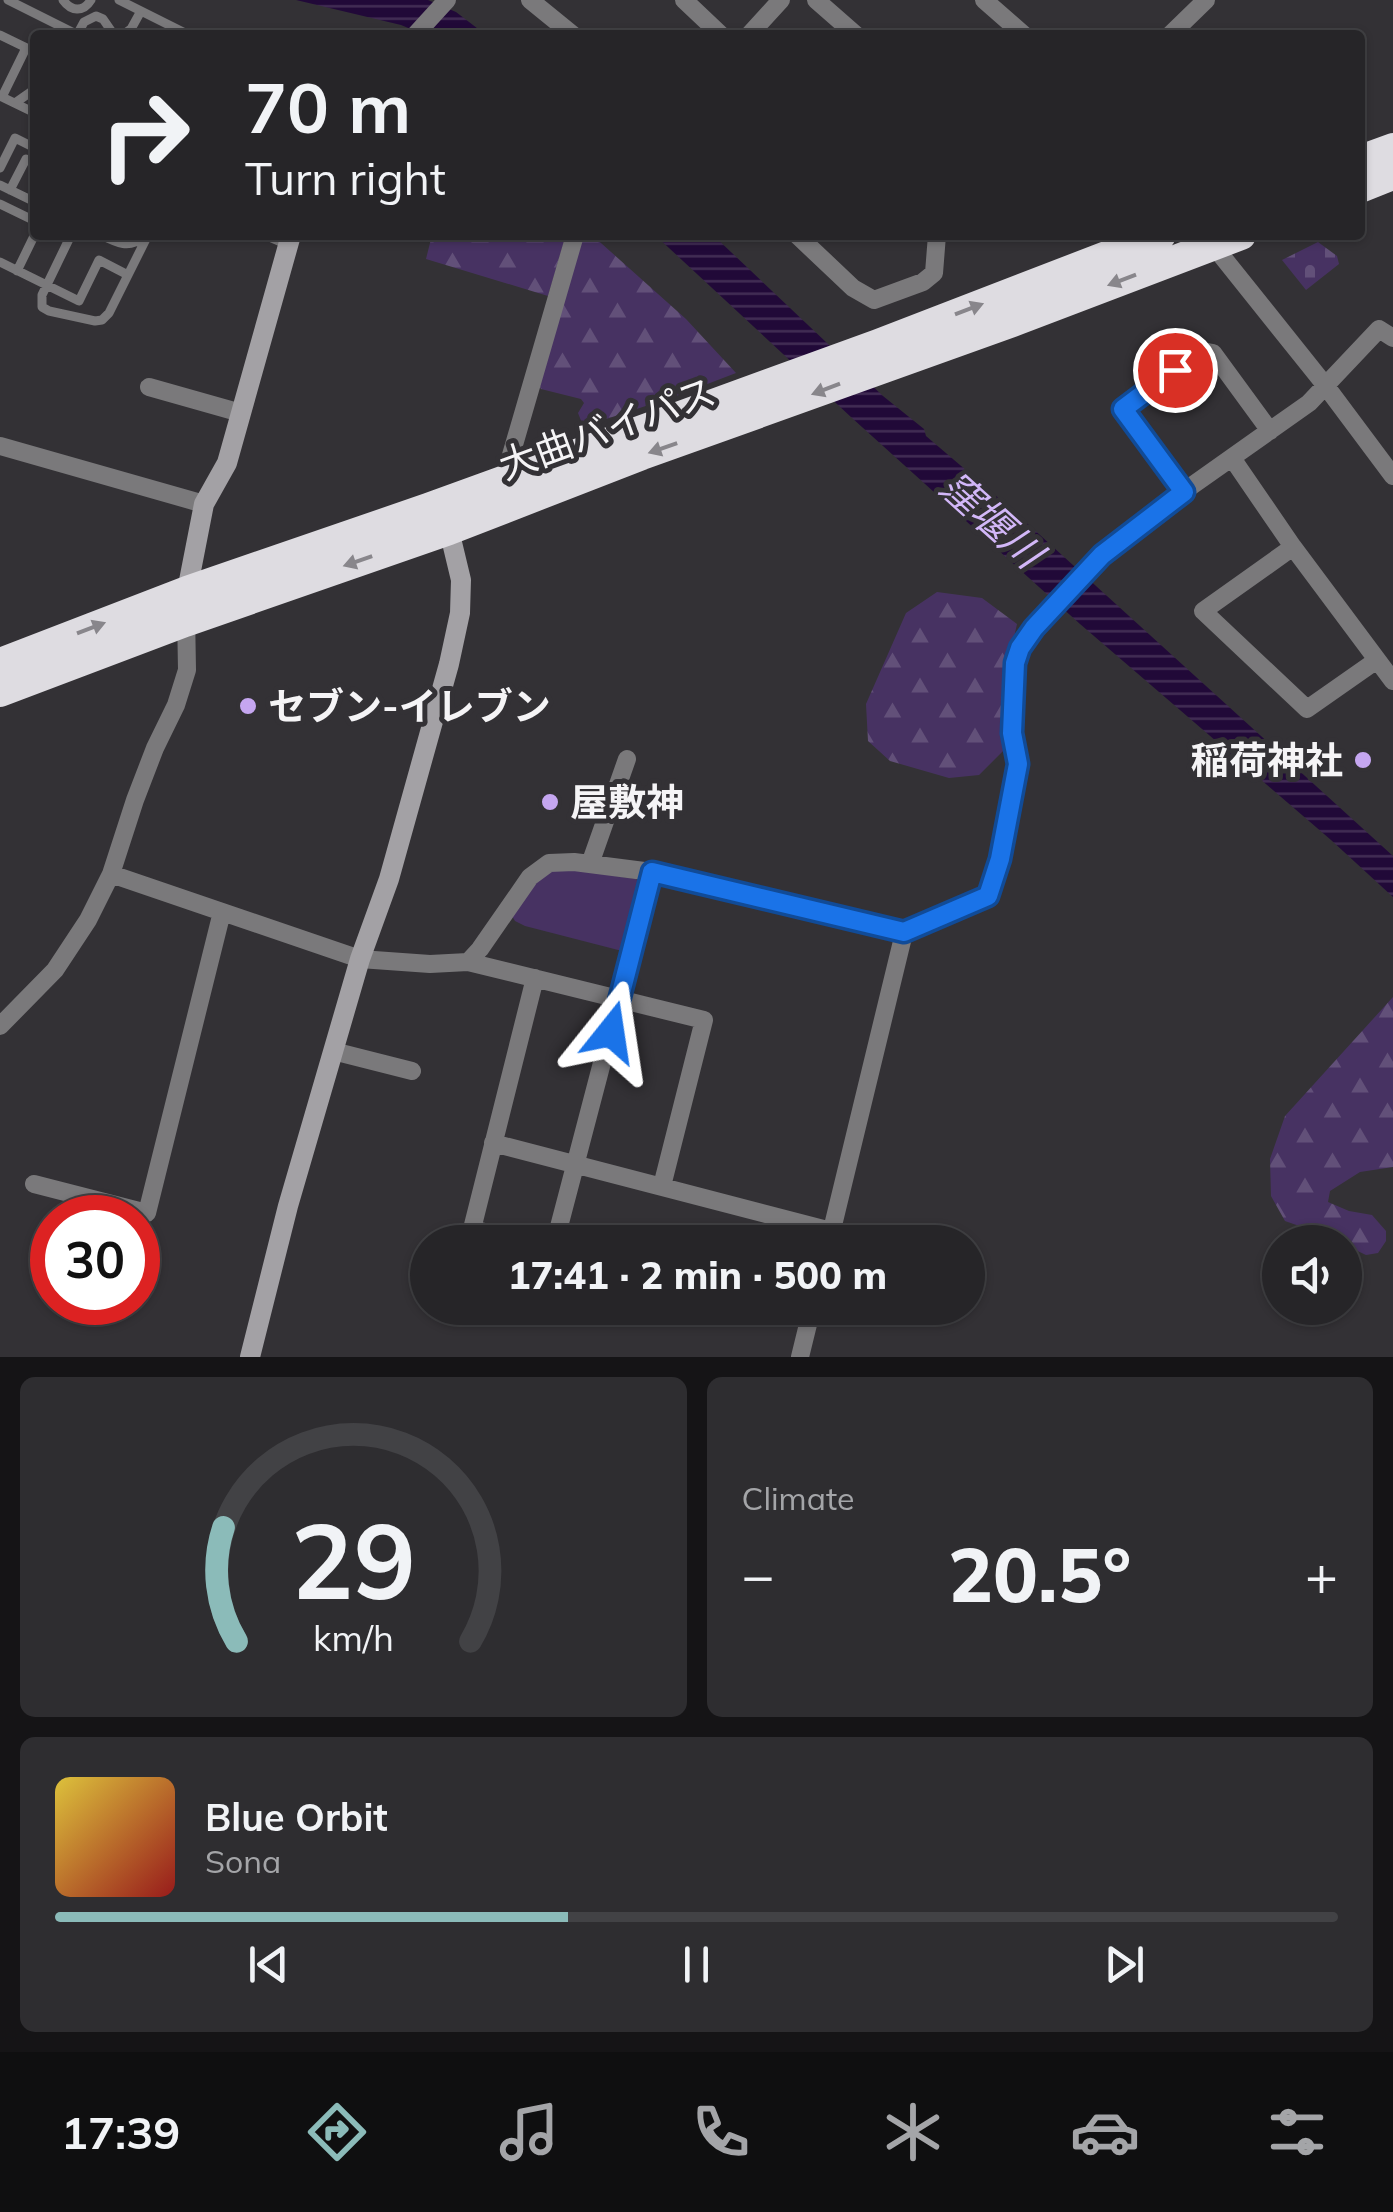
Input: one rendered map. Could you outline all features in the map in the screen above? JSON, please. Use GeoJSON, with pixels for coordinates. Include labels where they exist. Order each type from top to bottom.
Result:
{"type":"FeatureCollection","features":[{"type":"Feature","properties":{"kind":"highway"},"geometry":{"type":"LineString","coordinates":[[1365,158],[1393,148]]}},
{"type":"Feature","properties":{"kind":"highway"},"geometry":{"type":"LineString","coordinates":[[1365,186],[1393,175]]}},
{"type":"Feature","properties":{"kind":"highway","name":"大曲バイパス"},"geometry":{"type":"LineString","coordinates":[[0,692],[186,606],[428,508],[754,402],[887,353],[1149,240]]}},
{"type":"Feature","properties":{"kind":"highway","name":"大曲バイパス"},"geometry":{"type":"LineString","coordinates":[[887,353],[1018,320],[1218,240]]}},
{"type":"Feature","properties":{"kind":"highway","name":"大曲バイパス"},"geometry":{"type":"LineString","coordinates":[[0,662],[450,530],[642,455],[754,402]]}},
{"type":"Feature","properties":{"kind":"street"},"geometry":{"type":"LineString","coordinates":[[420,30],[447,0]]}},
{"type":"Feature","properties":{"kind":"street"},"geometry":{"type":"LineString","coordinates":[[530,0],[568,30]]}},
{"type":"Feature","properties":{"kind":"street"},"geometry":{"type":"LineString","coordinates":[[684,0],[716,30]]}},
{"type":"Feature","properties":{"kind":"street"},"geometry":{"type":"LineString","coordinates":[[753,30],[780,0]]}},
{"type":"Feature","properties":{"kind":"street"},"geometry":{"type":"LineString","coordinates":[[816,0],[850,30]]}},
{"type":"Feature","properties":{"kind":"street"},"geometry":{"type":"LineString","coordinates":[[984,0],[1018,30]]}},
{"type":"Feature","properties":{"kind":"street"},"geometry":{"type":"LineString","coordinates":[[1175,30],[1206,0]]}},
{"type":"Feature","properties":{"kind":"street"},"geometry":{"type":"LineString","coordinates":[[0,1026],[54,970],[88,920],[111,874],[155,748],[176,705],[187,670],[186,606],[204,504],[227,464],[289,240]]}},
{"type":"Feature","properties":{"kind":"street"},"geometry":{"type":"LineString","coordinates":[[509,462],[574,240]]}},
{"type":"Feature","properties":{"kind":"street"},"geometry":{"type":"LineString","coordinates":[[802,240],[852,288],[874,300],[922,282],[934,273],[937,240]]}},
{"type":"Feature","properties":{"kind":"street"},"geometry":{"type":"LineString","coordinates":[[1221,240],[1393,476]]}},
{"type":"Feature","properties":{"kind":"street"},"geometry":{"type":"LineString","coordinates":[[468,962],[530,877],[548,863],[652,872],[904,932],[988,896],[1000,859],[1018,764],[1012,733],[1015,663],[1034,628],[1102,555],[1308,403],[1379,329],[1393,338]]}},
{"type":"Feature","properties":{"kind":"street"},"geometry":{"type":"LineString","coordinates":[[1184,492],[1123,409],[1202,351],[1213,353],[1270,431]]}},
{"type":"Feature","properties":{"kind":"street"},"geometry":{"type":"LineString","coordinates":[[149,387],[241,414]]}},
{"type":"Feature","properties":{"kind":"street"},"geometry":{"type":"LineString","coordinates":[[0,446],[204,504]]}},
{"type":"Feature","properties":{"kind":"street"},"geometry":{"type":"LineString","coordinates":[[1232,458],[1393,682]]}},
{"type":"Feature","properties":{"kind":"street"},"geometry":{"type":"LineString","coordinates":[[250,1357],[288,1206],[360,959],[389,878],[449,664],[460,613],[461,580],[450,530]]}},
{"type":"Feature","properties":{"kind":"street"},"geometry":{"type":"LineString","coordinates":[[1293,547],[1204,612],[1307,709],[1377,660]]}},
{"type":"Feature","properties":{"kind":"street"},"geometry":{"type":"LineString","coordinates":[[590,864],[627,759]]}},
{"type":"Feature","properties":{"kind":"street"},"geometry":{"type":"LineString","coordinates":[[560,1225],[652,872]]}},
{"type":"Feature","properties":{"kind":"street"},"geometry":{"type":"LineString","coordinates":[[111,874],[360,959],[430,964],[468,962],[704,1020],[662,1186]]}},
{"type":"Feature","properties":{"kind":"street"},"geometry":{"type":"LineString","coordinates":[[34,1184],[147,1212],[222,912]]}},
{"type":"Feature","properties":{"kind":"street"},"geometry":{"type":"LineString","coordinates":[[833,1225],[904,932]]}},
{"type":"Feature","properties":{"kind":"street"},"geometry":{"type":"LineString","coordinates":[[473,1225],[534,978]]}},
{"type":"Feature","properties":{"kind":"street"},"geometry":{"type":"LineString","coordinates":[[333,1051],[412,1071]]}},
{"type":"Feature","properties":{"kind":"street"},"geometry":{"type":"LineString","coordinates":[[493,1142],[662,1186],[790,1225]]}},
{"type":"Feature","properties":{"kind":"street"},"geometry":{"type":"LineString","coordinates":[[800,1357],[808,1325]]}},
{"type":"Feature","properties":{"kind":"lane"},"geometry":{"type":"LineString","coordinates":[[32,12],[38,0]]}},
{"type":"Feature","properties":{"kind":"lane"},"geometry":{"type":"LineString","coordinates":[[63,0],[74,10],[90,0]]}},
{"type":"Feature","properties":{"kind":"lane"},"geometry":{"type":"LineString","coordinates":[[119,0],[179,30]]}},
{"type":"Feature","properties":{"kind":"lane"},"geometry":{"type":"LineString","coordinates":[[3,2],[67,30]]}},
{"type":"Feature","properties":{"kind":"lane"},"geometry":{"type":"LineString","coordinates":[[131,30],[142,11]]}},
{"type":"Feature","properties":{"kind":"lane"},"geometry":{"type":"LineString","coordinates":[[80,30],[84,22],[96,16],[111,30]]}},
{"type":"Feature","properties":{"kind":"lane"},"geometry":{"type":"LineString","coordinates":[[162,30],[166,23]]}},
{"type":"Feature","properties":{"kind":"lane"},"geometry":{"type":"LineString","coordinates":[[0,34],[30,49]]}},
{"type":"Feature","properties":{"kind":"lane"},"geometry":{"type":"LineString","coordinates":[[30,52],[1,96],[30,110]]}},
{"type":"Feature","properties":{"kind":"lane"},"geometry":{"type":"LineString","coordinates":[[15,103],[30,92]]}},
{"type":"Feature","properties":{"kind":"lane"},"geometry":{"type":"LineString","coordinates":[[0,168],[15,138],[30,146]]}},
{"type":"Feature","properties":{"kind":"lane"},"geometry":{"type":"LineString","coordinates":[[30,161],[26,159],[5,187],[30,200]]}},
{"type":"Feature","properties":{"kind":"lane"},"geometry":{"type":"LineString","coordinates":[[0,204],[30,219]]}},
{"type":"Feature","properties":{"kind":"lane"},"geometry":{"type":"LineString","coordinates":[[18,270],[32,240]]}},
{"type":"Feature","properties":{"kind":"lane"},"geometry":{"type":"LineString","coordinates":[[66,240],[42,295],[42,307],[95,321],[109,313],[146,240]]}},
{"type":"Feature","properties":{"kind":"lane"},"geometry":{"type":"LineString","coordinates":[[112,240],[120,244],[141,240]]}},
{"type":"Feature","properties":{"kind":"lane"},"geometry":{"type":"LineString","coordinates":[[0,262],[79,301],[99,260],[128,275]]}},
{"type":"Feature","properties":{"kind":"green space"},"geometry":{"type":"Polygon","coordinates":[[[431,240],[565,240],[548,296],[426,259],[431,240]]]}},
{"type":"Feature","properties":{"kind":"green space"},"geometry":{"type":"Polygon","coordinates":[[[581,240],[598,240],[686,319],[736,373],[588,425],[582,423],[578,413],[584,403],[581,399],[541,389],[538,382],[581,240]]]}},
{"type":"Feature","properties":{"kind":"green space"},"geometry":{"type":"Polygon","coordinates":[[[1318,242],[1337,256],[1339,264],[1306,290],[1282,260],[1318,242]]]}},
{"type":"Feature","properties":{"kind":"green space"},"geometry":{"type":"Polygon","coordinates":[[[937,592],[982,598],[1017,624],[1007,686],[1005,749],[979,775],[949,778],[890,761],[868,741],[866,704],[906,613],[937,592]]]}},
{"type":"Feature","properties":{"kind":"green space"},"geometry":{"type":"Polygon","coordinates":[[[555,867],[636,879],[640,884],[622,951],[515,921],[512,916],[533,884],[555,867]]]}},
{"type":"Feature","properties":{"kind":"green space"},"geometry":{"type":"Polygon","coordinates":[[[1393,997],[1393,1167],[1360,1172],[1330,1191],[1328,1202],[1372,1215],[1386,1231],[1386,1241],[1378,1253],[1362,1253],[1362,1225],[1296,1225],[1285,1221],[1271,1196],[1270,1159],[1285,1116],[1393,997]]]}},
{"type":"Feature","properties":{"kind":"water"},"geometry":{"type":"Polygon","coordinates":[[[296,0],[428,0],[456,12],[479,30],[413,30],[296,0]]]}},
{"type":"Feature","properties":{"kind":"water","name":"窪堰川"},"geometry":{"type":"Polygon","coordinates":[[[660,240],[718,240],[883,396],[924,429],[926,436],[1393,856],[1393,897],[1080,624],[660,240]]]}},
{"type":"Feature","properties":{"kind":"place","name":"セブン-イレブン"},"geometry":{"type":"Point","coordinates":[248,706]}},
{"type":"Feature","properties":{"kind":"place","name":"稲荷神社"},"geometry":{"type":"Point","coordinates":[1363,760]}},
{"type":"Feature","properties":{"kind":"place","name":"屋敷神"},"geometry":{"type":"Point","coordinates":[550,802]}},
{"type":"Feature","properties":{"kind":"route"},"geometry":{"type":"LineString","coordinates":[[611,1032],[652,872],[904,932],[988,896],[1000,859],[1018,764],[1012,733],[1015,663],[1020,648],[1102,555],[1184,492],[1123,409],[1175,370]]}}]}
